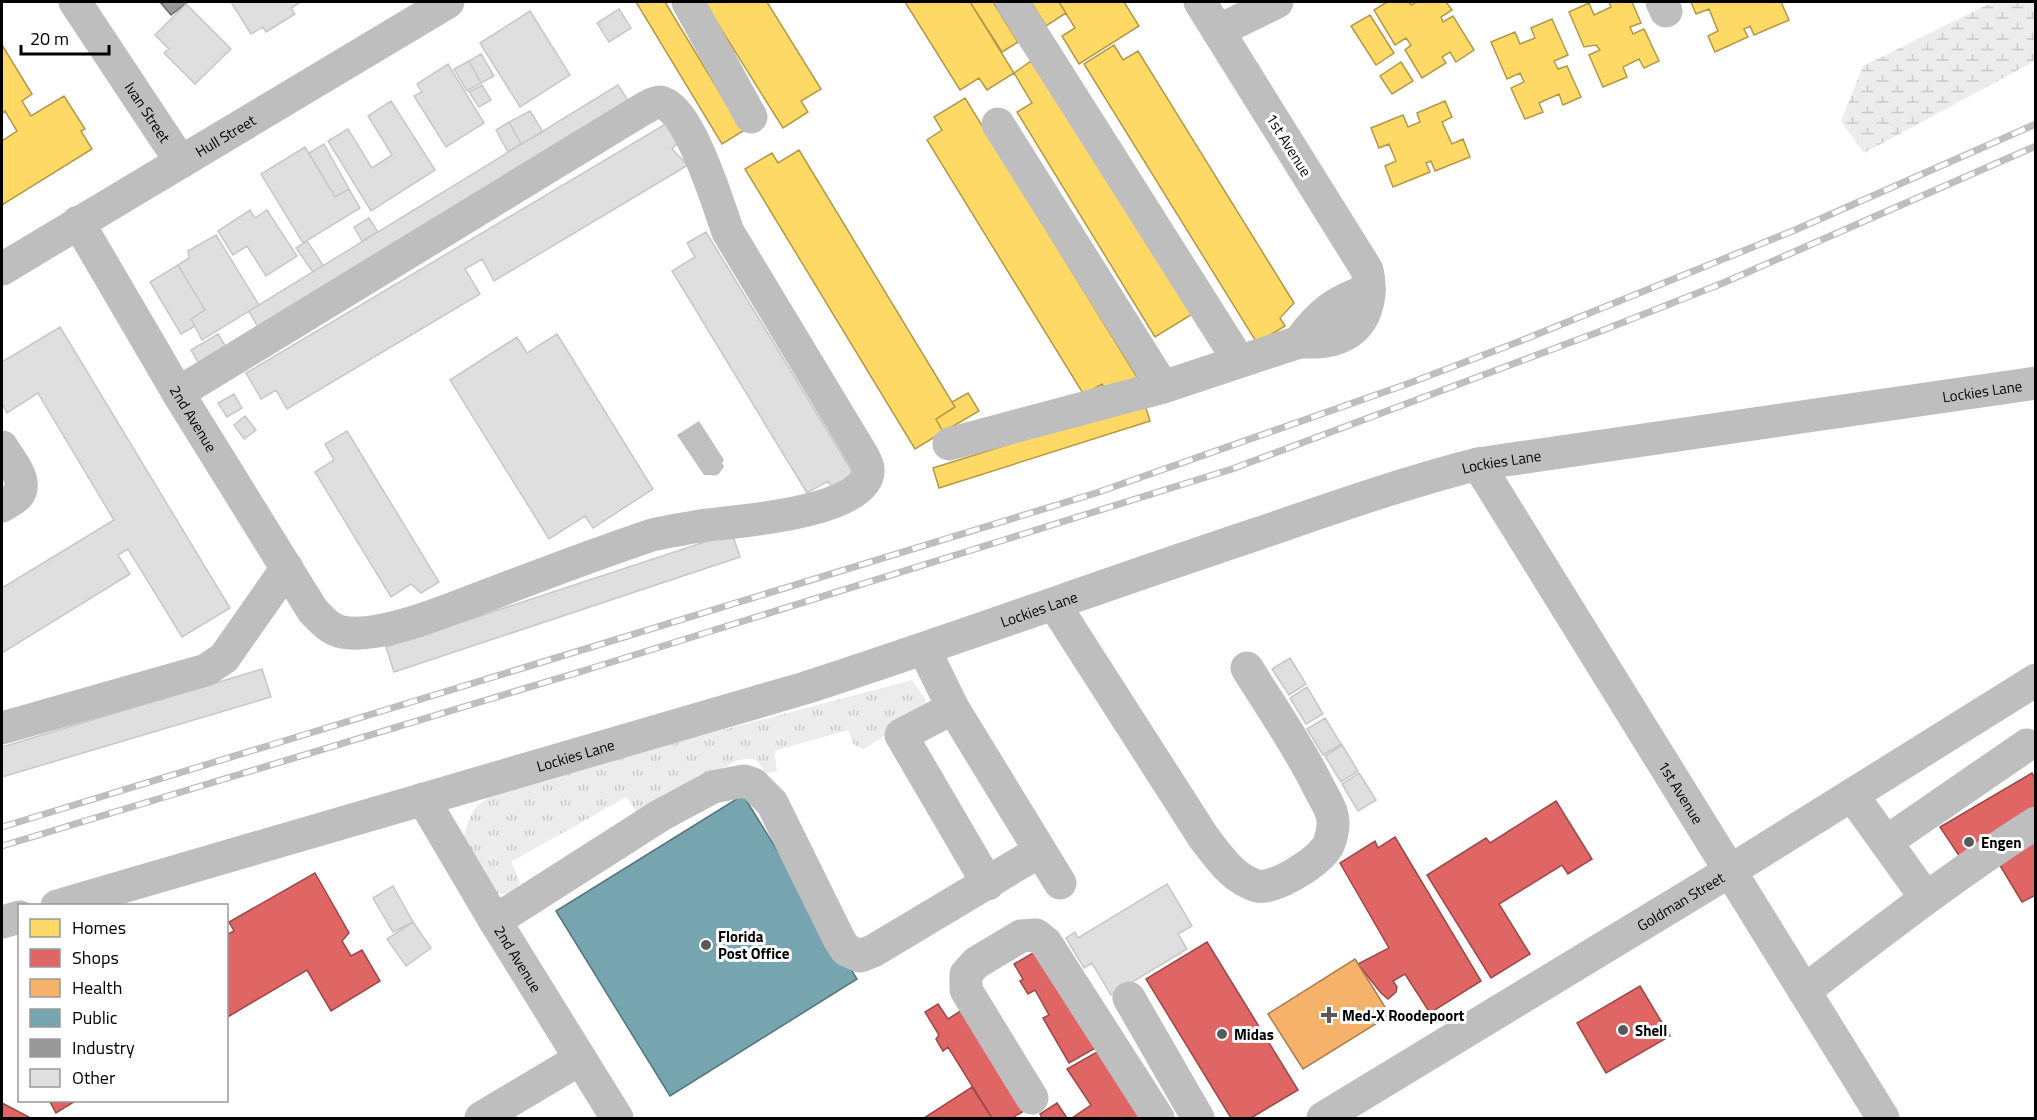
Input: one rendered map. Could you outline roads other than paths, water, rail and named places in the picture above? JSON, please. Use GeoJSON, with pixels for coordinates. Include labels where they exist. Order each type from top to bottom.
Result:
{"type":"FeatureCollection","features":[{"type":"Feature","properties":{"kind":"street","name":"Ivan Street"},"geometry":{"type":"LineString","coordinates":[[75,2],[181,162]]}},
{"type":"Feature","properties":{"kind":"street","name":"Hull Street"},"geometry":{"type":"LineString","coordinates":[[2,269],[448,2]]}},
{"type":"Feature","properties":{"kind":"street"},"geometry":{"type":"LineString","coordinates":[[688,2],[751,117]]}},
{"type":"Feature","properties":{"kind":"street"},"geometry":{"type":"LineString","coordinates":[[949,444],[1163,387],[1239,361],[1012,2]]}},
{"type":"Feature","properties":{"kind":"street","name":"1st Avenue"},"geometry":{"type":"LineString","coordinates":[[1200,2],[1367,270],[1370,281],[1369,290],[1353,295],[1324,313],[1313,322],[1299,342],[1239,361]]}},
{"type":"Feature","properties":{"kind":"street"},"geometry":{"type":"LineString","coordinates":[[1218,31],[1278,2]]}},
{"type":"Feature","properties":{"kind":"street","name":"2nd Avenue"},"geometry":{"type":"LineString","coordinates":[[78,222],[178,393],[313,611],[329,627],[342,632],[358,633],[401,625],[652,536],[683,529],[792,515],[834,502],[848,495],[861,484],[867,475],[868,468],[728,232],[716,192],[686,126],[670,106],[662,102],[654,103],[633,115],[178,393]]}},
{"type":"Feature","properties":{"kind":"street"},"geometry":{"type":"LineString","coordinates":[[998,124],[1163,387]]}},
{"type":"Feature","properties":{"kind":"street","name":"Lockies Lane"},"geometry":{"type":"LineString","coordinates":[[64,904],[724,712],[924,650],[1422,478],[1478,465],[2036,383]]}},
{"type":"Feature","properties":{"kind":"street"},"geometry":{"type":"LineString","coordinates":[[2,447],[21,480],[18,496],[2,506]]}},
{"type":"Feature","properties":{"kind":"street","name":"1st Avenue"},"geometry":{"type":"LineString","coordinates":[[1478,465],[1882,1119]]}},
{"type":"Feature","properties":{"kind":"street"},"geometry":{"type":"LineString","coordinates":[[2,728],[206,670],[224,658],[286,568]]}},
{"type":"Feature","properties":{"kind":"street"},"geometry":{"type":"LineString","coordinates":[[1054,604],[1204,837],[1224,864],[1239,878],[1259,886],[1275,884],[1313,861],[1326,849],[1332,831],[1333,817],[1309,767],[1247,668]]}},
{"type":"Feature","properties":{"kind":"street"},"geometry":{"type":"LineString","coordinates":[[924,650],[953,708],[1060,883]]}},
{"type":"Feature","properties":{"kind":"street","name":"Goldman Street"},"geometry":{"type":"LineString","coordinates":[[1323,1119],[1730,871],[2036,680]]}},
{"type":"Feature","properties":{"kind":"street"},"geometry":{"type":"LineString","coordinates":[[1886,842],[2031,753],[2003,700]]}},
{"type":"Feature","properties":{"kind":"street"},"geometry":{"type":"LineString","coordinates":[[953,708],[902,735],[988,884]]}},
{"type":"Feature","properties":{"kind":"street"},"geometry":{"type":"LineString","coordinates":[[495,921],[661,814],[713,787],[744,781],[753,784],[772,803],[846,950],[860,956],[873,951],[988,884],[1040,851]]}},
{"type":"Feature","properties":{"kind":"street"},"geometry":{"type":"LineString","coordinates":[[1852,795],[1926,898]]}},
{"type":"Feature","properties":{"kind":"street","name":"2nd Avenue"},"geometry":{"type":"LineString","coordinates":[[423,799],[617,1119]]}},
{"type":"Feature","properties":{"kind":"street"},"geometry":{"type":"LineString","coordinates":[[1804,991],[1926,898],[1999,846],[2036,823]]}},
{"type":"Feature","properties":{"kind":"street"},"geometry":{"type":"LineString","coordinates":[[2,922],[18,918]]}},
{"type":"Feature","properties":{"kind":"street"},"geometry":{"type":"LineString","coordinates":[[1032,1098],[966,990],[966,974],[976,963],[1021,936],[1036,935],[1046,943],[1158,1119]]}},
{"type":"Feature","properties":{"kind":"street"},"geometry":{"type":"LineString","coordinates":[[1129,998],[1198,1119]]}},
{"type":"Feature","properties":{"kind":"street"},"geometry":{"type":"LineString","coordinates":[[481,1119],[580,1059]]}},
{"type":"Feature","properties":{"kind":"railway"},"geometry":{"type":"LineString","coordinates":[[2,827],[1096,493],[1407,384],[1518,342],[1795,230],[2036,124]]}},
{"type":"Feature","properties":{"kind":"railway"},"geometry":{"type":"LineString","coordinates":[[2,846],[586,670],[1232,469],[1723,283],[2036,146]]}},
{"type":"Feature","properties":{"kind":"place","name":"Engen"},"geometry":{"type":"Point","coordinates":[1969,842]}},
{"type":"Feature","properties":{"kind":"place","name":"Florida Post Office"},"geometry":{"type":"Point","coordinates":[706,945]}},
{"type":"Feature","properties":{"kind":"place","name":"Med-X Roodepoort"},"geometry":{"type":"Point","coordinates":[1329,1015]}},
{"type":"Feature","properties":{"kind":"place","name":"Shell"},"geometry":{"type":"Point","coordinates":[1623,1030]}},
{"type":"Feature","properties":{"kind":"place","name":"Midas"},"geometry":{"type":"Point","coordinates":[1222,1034]}}]}
